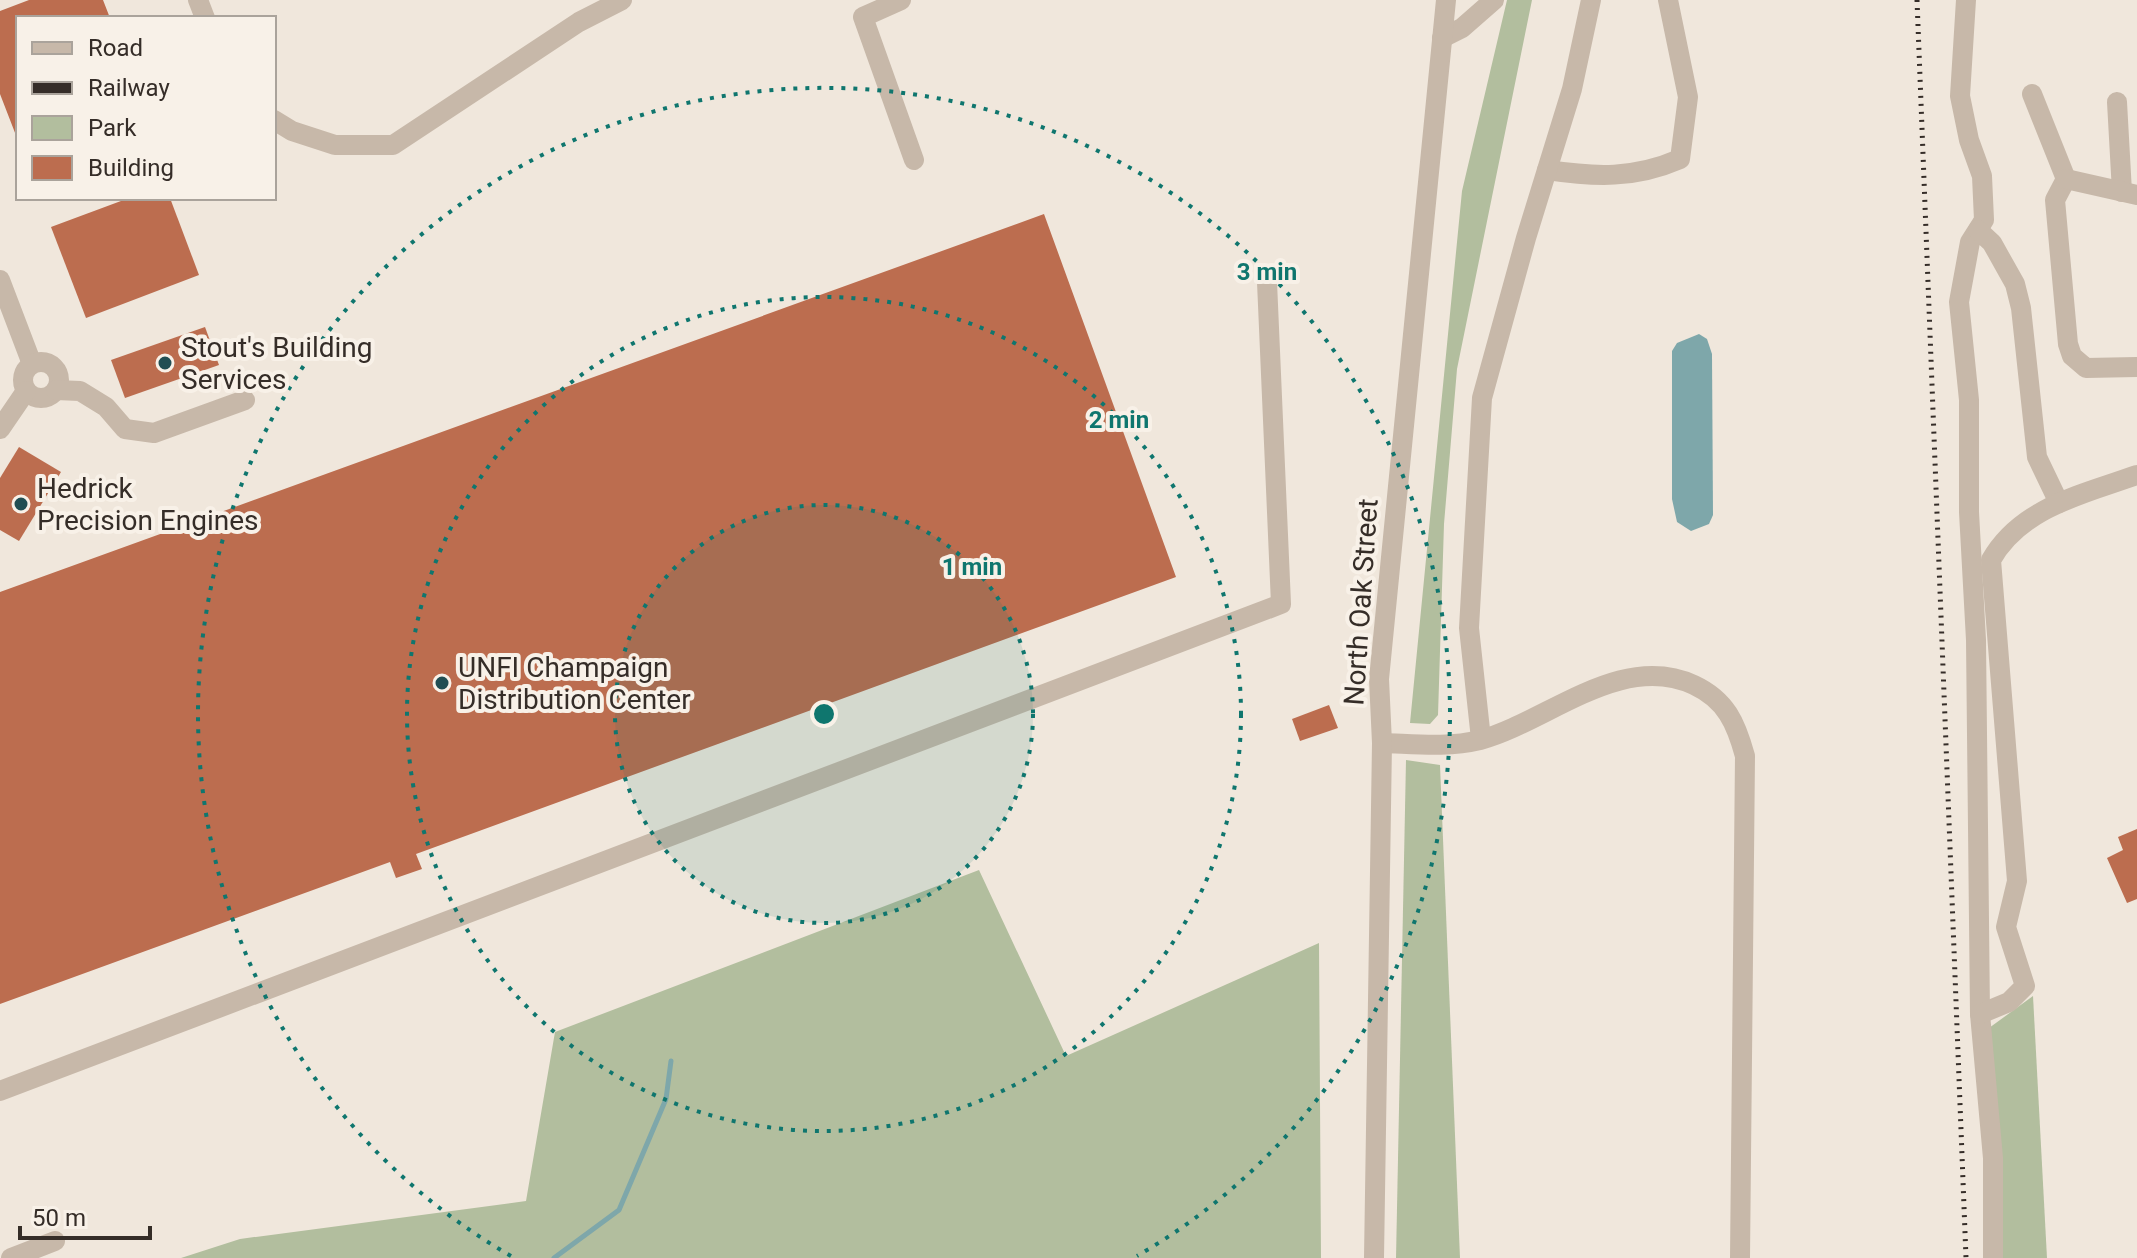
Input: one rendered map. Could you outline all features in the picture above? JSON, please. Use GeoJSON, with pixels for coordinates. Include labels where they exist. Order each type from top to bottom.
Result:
{"type":"FeatureCollection","features":[{"type":"Feature","properties":{"kind":"street"},"geometry":{"type":"LineString","coordinates":[[276,121],[292,131],[335,145],[393,145],[579,22],[622,0]]}},
{"type":"Feature","properties":{"kind":"street"},"geometry":{"type":"LineString","coordinates":[[901,0],[863,17],[914,160]]}},
{"type":"Feature","properties":{"kind":"street","name":"North Oak Street"},"geometry":{"type":"LineString","coordinates":[[1374,1258],[1382,743],[1379,679],[1446,0]]}},
{"type":"Feature","properties":{"kind":"street"},"geometry":{"type":"LineString","coordinates":[[1442,38],[1462,28],[1494,0]]}},
{"type":"Feature","properties":{"kind":"street"},"geometry":{"type":"LineString","coordinates":[[1481,739],[1469,628],[1482,398],[1572,89],[1591,0]]}},
{"type":"Feature","properties":{"kind":"street"},"geometry":{"type":"LineString","coordinates":[[1547,170],[1599,178],[1657,169],[1680,159],[1688,97],[1668,0]]}},
{"type":"Feature","properties":{"kind":"street"},"geometry":{"type":"LineString","coordinates":[[1966,0],[1960,96],[1969,140],[1982,176],[1984,220],[1970,242],[1959,302],[1969,400],[1969,512],[1976,640],[1980,1014],[1993,1158],[1993,1258]]}},
{"type":"Feature","properties":{"kind":"street"},"geometry":{"type":"LineString","coordinates":[[2032,94],[2066,179],[2055,200],[2068,344],[2072,356],[2086,368],[2137,367]]}},
{"type":"Feature","properties":{"kind":"street"},"geometry":{"type":"LineString","coordinates":[[2066,179],[2130,193],[2117,102]]}},
{"type":"Feature","properties":{"kind":"street"},"geometry":{"type":"LineString","coordinates":[[1978,230],[1992,243],[2015,284],[2023,322],[2037,457],[2059,503]]}},
{"type":"Feature","properties":{"kind":"street"},"geometry":{"type":"LineString","coordinates":[[0,280],[32,364]]}},
{"type":"Feature","properties":{"kind":"street"},"geometry":{"type":"LineString","coordinates":[[0,1091],[1281,604],[1267,282]]}},
{"type":"Feature","properties":{"kind":"street"},"geometry":{"type":"LineString","coordinates":[[0,429],[26,391],[24,373],[32,364],[44,362],[54,368],[59,379],[56,390]]}},
{"type":"Feature","properties":{"kind":"street"},"geometry":{"type":"LineString","coordinates":[[26,391],[41,399],[56,390],[80,391],[106,407],[125,429],[154,433],[245,400]]}},
{"type":"Feature","properties":{"kind":"street"},"geometry":{"type":"LineString","coordinates":[[1980,1014],[2009,1002],[2025,986],[2006,927],[2017,881],[1991,560],[2002,541],[2016,529],[2059,503],[2137,475]]}},
{"type":"Feature","properties":{"kind":"street"},"geometry":{"type":"LineString","coordinates":[[1382,743],[1443,746],[1481,739],[1521,726],[1589,691],[1636,677],[1665,678],[1698,687],[1710,693],[1737,726],[1745,756],[1740,1258]]}},
{"type":"Feature","properties":{"kind":"street"},"geometry":{"type":"LineString","coordinates":[[11,1258],[55,1241]]}},
{"type":"Feature","properties":{"kind":"green space"},"geometry":{"type":"Polygon","coordinates":[[[1507,0],[1532,0],[1457,369],[1444,524],[1438,715],[1430,724],[1410,723],[1462,191],[1507,0]]]}},
{"type":"Feature","properties":{"kind":"green space"},"geometry":{"type":"Polygon","coordinates":[[[1406,760],[1440,765],[1460,1258],[1396,1258],[1406,760]]]}},
{"type":"Feature","properties":{"kind":"green space"},"geometry":{"type":"Polygon","coordinates":[[[979,870],[1066,1056],[1319,943],[1321,1258],[181,1258],[240,1239],[526,1201],[555,1032],[979,870]]]}},
{"type":"Feature","properties":{"kind":"green space"},"geometry":{"type":"Polygon","coordinates":[[[2033,996],[2047,1258],[1996,1258],[1989,1028],[2033,996]]]}},
{"type":"Feature","properties":{"kind":"water"},"geometry":{"type":"Polygon","coordinates":[[[1699,334],[1707,339],[1712,354],[1713,515],[1709,524],[1691,531],[1677,522],[1672,499],[1672,351],[1677,343],[1699,334]]]}},
{"type":"Feature","properties":{"kind":"building"},"geometry":{"type":"Polygon","coordinates":[[[29,0],[103,0],[109,16],[16,16],[16,135],[0,94],[0,11],[29,0]]]}},
{"type":"Feature","properties":{"kind":"building"},"geometry":{"type":"Polygon","coordinates":[[[124,200],[171,200],[199,275],[86,318],[51,227],[124,200]]]}},
{"type":"Feature","properties":{"kind":"building","name":"UNFI Champaign Distribution Center"},"geometry":{"type":"Polygon","coordinates":[[[1044,214],[1176,577],[416,854],[422,869],[396,878],[390,862],[0,1004],[0,592],[1044,214]]]}},
{"type":"Feature","properties":{"kind":"building","name":"Stout's Building Services"},"geometry":{"type":"Polygon","coordinates":[[[205,327],[219,365],[125,398],[111,360],[205,327]]]}},
{"type":"Feature","properties":{"kind":"building","name":"Hedrick Precision Engines"},"geometry":{"type":"Polygon","coordinates":[[[19,447],[61,472],[19,541],[0,530],[0,478],[19,447]]]}},
{"type":"Feature","properties":{"kind":"building"},"geometry":{"type":"Polygon","coordinates":[[[1329,705],[1338,728],[1300,741],[1292,719],[1329,705]]]}},
{"type":"Feature","properties":{"kind":"building"},"geometry":{"type":"Polygon","coordinates":[[[2137,829],[2137,899],[2127,903],[2107,858],[2123,850],[2118,837],[2137,829]]]}},
{"type":"Feature","properties":{"kind":"waterway"},"geometry":{"type":"LineString","coordinates":[[554,1258],[619,1210],[666,1099],[671,1061]]}},
{"type":"Feature","properties":{"kind":"railway"},"geometry":{"type":"LineString","coordinates":[[1917,0],[1966,1258]]}},
{"type":"Feature","properties":{"kind":"place","name":"Stout's Building Services"},"geometry":{"type":"Point","coordinates":[165,363]}},
{"type":"Feature","properties":{"kind":"place","name":"Hedrick Precision Engines"},"geometry":{"type":"Point","coordinates":[21,504]}},
{"type":"Feature","properties":{"kind":"place","name":"UNFI Champaign Distribution Center"},"geometry":{"type":"Point","coordinates":[442,683]}}]}
